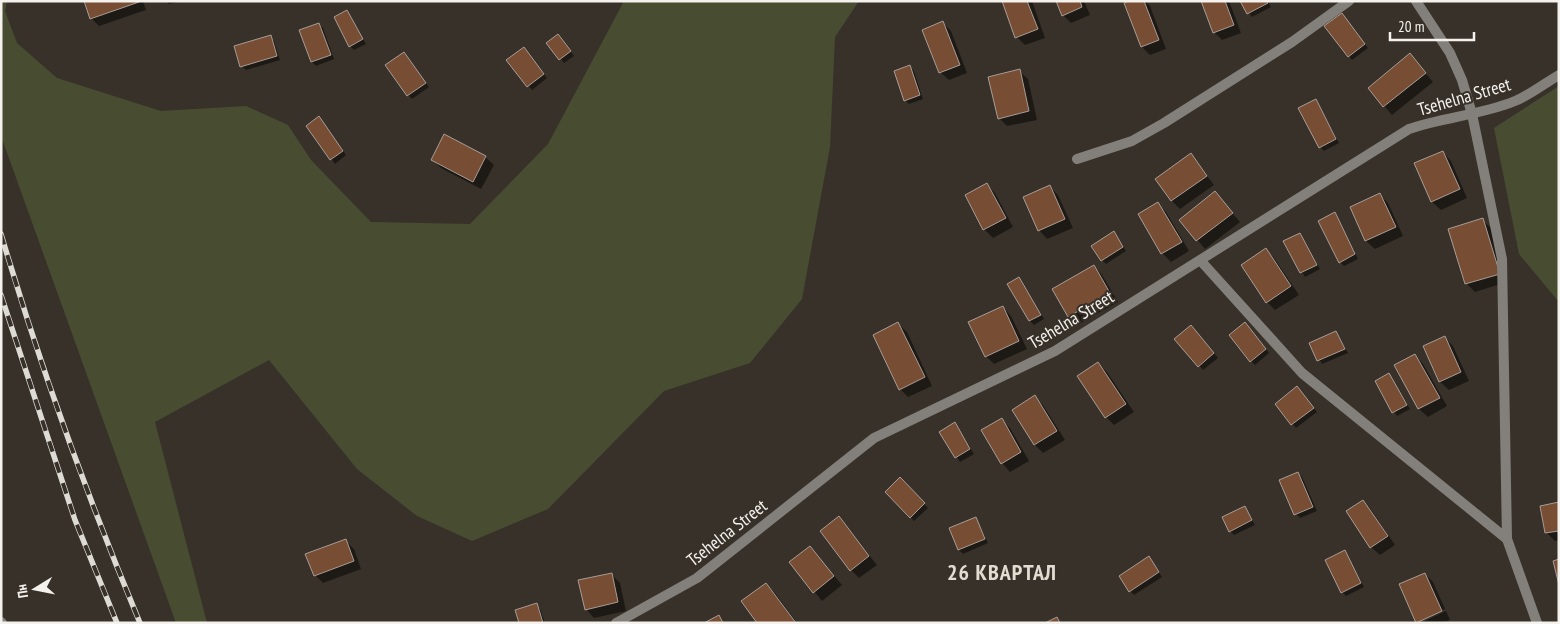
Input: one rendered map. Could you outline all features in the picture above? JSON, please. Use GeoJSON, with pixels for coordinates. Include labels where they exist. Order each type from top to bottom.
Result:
{"type":"FeatureCollection","features":[{"type":"Feature","properties":{"kind":"street"},"geometry":{"type":"LineString","coordinates":[[1078,159],[1132,141],[1164,123],[1292,42],[1349,1]]}},
{"type":"Feature","properties":{"kind":"street"},"geometry":{"type":"LineString","coordinates":[[1416,1],[1450,53],[1462,80],[1472,114],[1502,259],[1507,539],[1537,623]]}},
{"type":"Feature","properties":{"kind":"street","name":"Tsehelna Street"},"geometry":{"type":"LineString","coordinates":[[616,623],[697,578],[874,438],[1055,351],[1409,129],[1433,121],[1472,114],[1517,101],[1559,75]]}},
{"type":"Feature","properties":{"kind":"street"},"geometry":{"type":"LineString","coordinates":[[1200,260],[1302,373],[1507,539]]}},
{"type":"Feature","properties":{"kind":"green space"},"geometry":{"type":"Polygon","coordinates":[[[1,1],[7,1],[5,11],[17,43],[57,78],[161,111],[246,106],[288,125],[311,160],[371,222],[470,224],[548,144],[624,1],[859,1],[835,37],[830,147],[802,299],[750,363],[664,391],[548,509],[472,541],[417,516],[357,469],[269,360],[155,422],[207,623],[176,623],[1,136],[1,1]]]}},
{"type":"Feature","properties":{"kind":"green space"},"geometry":{"type":"Polygon","coordinates":[[[1559,86],[1559,302],[1519,254],[1494,128],[1559,86]]]}},
{"type":"Feature","properties":{"kind":"building"},"geometry":{"type":"Polygon","coordinates":[[[84,1],[138,1],[139,2],[90,19],[84,1]]]}},
{"type":"Feature","properties":{"kind":"building"},"geometry":{"type":"Polygon","coordinates":[[[1002,1],[1027,1],[1038,29],[1015,38],[1002,1]]]}},
{"type":"Feature","properties":{"kind":"building"},"geometry":{"type":"Polygon","coordinates":[[[1056,1],[1080,1],[1082,7],[1062,16],[1056,1]]]}},
{"type":"Feature","properties":{"kind":"building"},"geometry":{"type":"Polygon","coordinates":[[[1144,1],[1159,40],[1141,47],[1124,3],[1144,1]]]}},
{"type":"Feature","properties":{"kind":"building"},"geometry":{"type":"Polygon","coordinates":[[[1201,1],[1225,1],[1234,25],[1213,33],[1201,1]]]}},
{"type":"Feature","properties":{"kind":"building"},"geometry":{"type":"Polygon","coordinates":[[[1240,1],[1267,1],[1268,3],[1247,14],[1240,1]]]}},
{"type":"Feature","properties":{"kind":"building"},"geometry":{"type":"Polygon","coordinates":[[[347,10],[363,39],[349,47],[334,17],[347,10]]]}},
{"type":"Feature","properties":{"kind":"building"},"geometry":{"type":"Polygon","coordinates":[[[1342,13],[1365,44],[1348,57],[1324,26],[1342,13]]]}},
{"type":"Feature","properties":{"kind":"building"},"geometry":{"type":"Polygon","coordinates":[[[943,21],[960,65],[939,73],[922,30],[943,21]]]}},
{"type":"Feature","properties":{"kind":"building"},"geometry":{"type":"Polygon","coordinates":[[[319,23],[331,55],[311,62],[299,30],[319,23]]]}},
{"type":"Feature","properties":{"kind":"building"},"geometry":{"type":"Polygon","coordinates":[[[558,34],[571,51],[559,60],[546,43],[558,34]]]}},
{"type":"Feature","properties":{"kind":"building"},"geometry":{"type":"Polygon","coordinates":[[[271,35],[277,56],[240,67],[234,46],[271,35]]]}},
{"type":"Feature","properties":{"kind":"building"},"geometry":{"type":"Polygon","coordinates":[[[524,47],[544,74],[527,87],[506,60],[524,47]]]}},
{"type":"Feature","properties":{"kind":"building"},"geometry":{"type":"Polygon","coordinates":[[[404,52],[426,83],[407,96],[385,65],[404,52]]]}},
{"type":"Feature","properties":{"kind":"building"},"geometry":{"type":"Polygon","coordinates":[[[1410,53],[1426,73],[1383,107],[1368,88],[1410,53]]]}},
{"type":"Feature","properties":{"kind":"building"},"geometry":{"type":"Polygon","coordinates":[[[910,65],[920,95],[904,101],[894,71],[910,65]]]}},
{"type":"Feature","properties":{"kind":"building"},"geometry":{"type":"Polygon","coordinates":[[[1020,69],[1029,111],[998,119],[988,77],[1020,69]]]}},
{"type":"Feature","properties":{"kind":"building"},"geometry":{"type":"Polygon","coordinates":[[[1316,99],[1336,139],[1319,148],[1298,108],[1316,99]]]}},
{"type":"Feature","properties":{"kind":"building"},"geometry":{"type":"Polygon","coordinates":[[[319,116],[343,151],[330,160],[306,126],[319,116]]]}},
{"type":"Feature","properties":{"kind":"building"},"geometry":{"type":"Polygon","coordinates":[[[444,134],[486,156],[473,182],[431,160],[444,134]]]}},
{"type":"Feature","properties":{"kind":"building"},"geometry":{"type":"Polygon","coordinates":[[[1443,151],[1460,189],[1431,202],[1414,163],[1443,151]]]}},
{"type":"Feature","properties":{"kind":"building"},"geometry":{"type":"Polygon","coordinates":[[[1191,153],[1207,176],[1171,201],[1155,179],[1191,153]]]}},
{"type":"Feature","properties":{"kind":"building"},"geometry":{"type":"Polygon","coordinates":[[[987,183],[1006,218],[983,230],[965,195],[987,183]]]}},
{"type":"Feature","properties":{"kind":"building"},"geometry":{"type":"Polygon","coordinates":[[[1050,185],[1065,219],[1038,231],[1023,197],[1050,185]]]}},
{"type":"Feature","properties":{"kind":"building"},"geometry":{"type":"Polygon","coordinates":[[[1215,191],[1233,213],[1196,241],[1179,220],[1215,191]]]}},
{"type":"Feature","properties":{"kind":"building"},"geometry":{"type":"Polygon","coordinates":[[[1380,193],[1396,227],[1365,241],[1350,207],[1380,193]]]}},
{"type":"Feature","properties":{"kind":"building"},"geometry":{"type":"Polygon","coordinates":[[[1158,202],[1182,242],[1161,254],[1138,214],[1158,202]]]}},
{"type":"Feature","properties":{"kind":"building"},"geometry":{"type":"Polygon","coordinates":[[[1335,212],[1355,254],[1339,263],[1318,221],[1335,212]]]}},
{"type":"Feature","properties":{"kind":"building"},"geometry":{"type":"Polygon","coordinates":[[[1483,218],[1500,274],[1465,284],[1448,229],[1483,218]]]}},
{"type":"Feature","properties":{"kind":"building"},"geometry":{"type":"Polygon","coordinates":[[[1114,231],[1123,247],[1101,261],[1091,246],[1114,231]]]}},
{"type":"Feature","properties":{"kind":"building"},"geometry":{"type":"Polygon","coordinates":[[[1300,233],[1317,265],[1300,273],[1283,241],[1300,233]]]}},
{"type":"Feature","properties":{"kind":"building"},"geometry":{"type":"Polygon","coordinates":[[[1266,248],[1291,286],[1266,303],[1241,265],[1266,248]]]}},
{"type":"Feature","properties":{"kind":"building"},"geometry":{"type":"Polygon","coordinates":[[[1094,265],[1110,293],[1068,317],[1052,289],[1094,265]]]}},
{"type":"Feature","properties":{"kind":"building"},"geometry":{"type":"Polygon","coordinates":[[[1019,277],[1041,315],[1029,321],[1007,284],[1019,277]]]}},
{"type":"Feature","properties":{"kind":"building"},"geometry":{"type":"Polygon","coordinates":[[[1003,306],[1019,341],[985,357],[968,322],[1003,306]]]}},
{"type":"Feature","properties":{"kind":"building"},"geometry":{"type":"Polygon","coordinates":[[[898,322],[925,377],[899,390],[873,335],[898,322]]]}},
{"type":"Feature","properties":{"kind":"building"},"geometry":{"type":"Polygon","coordinates":[[[1245,322],[1266,349],[1250,362],[1229,335],[1245,322]]]}},
{"type":"Feature","properties":{"kind":"building"},"geometry":{"type":"Polygon","coordinates":[[[1191,325],[1214,353],[1198,367],[1174,339],[1191,325]]]}},
{"type":"Feature","properties":{"kind":"building"},"geometry":{"type":"Polygon","coordinates":[[[1336,331],[1345,349],[1317,361],[1309,343],[1336,331]]]}},
{"type":"Feature","properties":{"kind":"building"},"geometry":{"type":"Polygon","coordinates":[[[1445,336],[1461,372],[1439,382],[1423,346],[1445,336]]]}},
{"type":"Feature","properties":{"kind":"building"},"geometry":{"type":"Polygon","coordinates":[[[1415,354],[1440,398],[1418,409],[1394,365],[1415,354]]]}},
{"type":"Feature","properties":{"kind":"building"},"geometry":{"type":"Polygon","coordinates":[[[1098,362],[1126,404],[1105,418],[1077,376],[1098,362]]]}},
{"type":"Feature","properties":{"kind":"building"},"geometry":{"type":"Polygon","coordinates":[[[1389,373],[1407,405],[1392,413],[1375,381],[1389,373]]]}},
{"type":"Feature","properties":{"kind":"building"},"geometry":{"type":"Polygon","coordinates":[[[1297,386],[1314,408],[1291,425],[1275,404],[1297,386]]]}},
{"type":"Feature","properties":{"kind":"building"},"geometry":{"type":"Polygon","coordinates":[[[1035,395],[1057,431],[1034,445],[1012,410],[1035,395]]]}},
{"type":"Feature","properties":{"kind":"building"},"geometry":{"type":"Polygon","coordinates":[[[1002,418],[1021,452],[1001,464],[981,430],[1002,418]]]}},
{"type":"Feature","properties":{"kind":"building"},"geometry":{"type":"Polygon","coordinates":[[[955,422],[970,449],[955,458],[939,432],[955,422]]]}},
{"type":"Feature","properties":{"kind":"building"},"geometry":{"type":"Polygon","coordinates":[[[1298,472],[1313,507],[1294,515],[1279,480],[1298,472]]]}},
{"type":"Feature","properties":{"kind":"building"},"geometry":{"type":"Polygon","coordinates":[[[900,477],[925,503],[910,518],[885,492],[900,477]]]}},
{"type":"Feature","properties":{"kind":"building"},"geometry":{"type":"Polygon","coordinates":[[[1363,500],[1388,536],[1370,548],[1346,511],[1363,500]]]}},
{"type":"Feature","properties":{"kind":"building"},"geometry":{"type":"Polygon","coordinates":[[[1559,502],[1559,531],[1545,533],[1540,506],[1559,502]]]}},
{"type":"Feature","properties":{"kind":"building"},"geometry":{"type":"Polygon","coordinates":[[[1245,506],[1252,520],[1229,532],[1222,517],[1245,506]]]}},
{"type":"Feature","properties":{"kind":"building"},"geometry":{"type":"Polygon","coordinates":[[[839,516],[869,556],[850,571],[820,531],[839,516]]]}},
{"type":"Feature","properties":{"kind":"building"},"geometry":{"type":"Polygon","coordinates":[[[976,517],[985,539],[958,550],[949,528],[976,517]]]}},
{"type":"Feature","properties":{"kind":"building"},"geometry":{"type":"Polygon","coordinates":[[[346,539],[354,561],[314,576],[305,554],[346,539]]]}},
{"type":"Feature","properties":{"kind":"building"},"geometry":{"type":"Polygon","coordinates":[[[810,546],[834,576],[813,593],[789,562],[810,546]]]}},
{"type":"Feature","properties":{"kind":"building"},"geometry":{"type":"Polygon","coordinates":[[[1345,550],[1361,583],[1341,593],[1325,560],[1345,550]]]}},
{"type":"Feature","properties":{"kind":"building"},"geometry":{"type":"Polygon","coordinates":[[[1149,556],[1159,572],[1129,592],[1119,576],[1149,556]]]}},
{"type":"Feature","properties":{"kind":"building"},"geometry":{"type":"Polygon","coordinates":[[[1559,559],[1559,585],[1553,561],[1559,559]]]}},
{"type":"Feature","properties":{"kind":"building"},"geometry":{"type":"Polygon","coordinates":[[[612,573],[618,602],[585,610],[578,580],[612,573]]]}},
{"type":"Feature","properties":{"kind":"building"},"geometry":{"type":"Polygon","coordinates":[[[1425,573],[1442,611],[1416,623],[1399,584],[1425,573]]]}},
{"type":"Feature","properties":{"kind":"building"},"geometry":{"type":"Polygon","coordinates":[[[766,583],[796,623],[757,623],[741,601],[766,583]]]}},
{"type":"Feature","properties":{"kind":"building"},"geometry":{"type":"Polygon","coordinates":[[[537,603],[543,623],[519,623],[515,610],[537,603]]]}},
{"type":"Feature","properties":{"kind":"building"},"geometry":{"type":"Polygon","coordinates":[[[719,615],[723,623],[704,623],[719,615]]]}},
{"type":"Feature","properties":{"kind":"building"},"geometry":{"type":"Polygon","coordinates":[[[1057,617],[1060,623],[1045,623],[1057,617]]]}},
{"type":"Feature","properties":{"kind":"railway"},"geometry":{"type":"LineString","coordinates":[[1,234],[65,430],[101,527],[140,623]]}},
{"type":"Feature","properties":{"kind":"railway"},"geometry":{"type":"LineString","coordinates":[[1,295],[75,520],[117,623]]}},
{"type":"Feature","properties":{"kind":"district","name":"26 КВАРТАЛ"},"geometry":{"type":"Point","coordinates":[1002,572]}}]}
